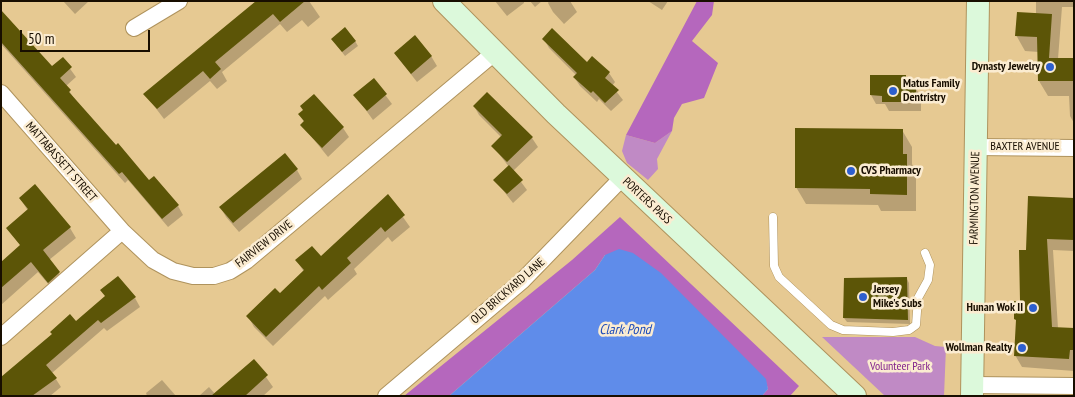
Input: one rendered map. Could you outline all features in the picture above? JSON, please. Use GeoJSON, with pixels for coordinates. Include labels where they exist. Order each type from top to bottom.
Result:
{"type":"FeatureCollection","features":[{"type":"Feature","properties":{"kind":"street"},"geometry":{"type":"LineString","coordinates":[[134,28],[179,1]]}},
{"type":"Feature","properties":{"kind":"street","name":"PORTERS PASS"},"geometry":{"type":"LineString","coordinates":[[444,1],[494,53],[622,178],[855,396]]}},
{"type":"Feature","properties":{"kind":"street","name":"FARMINGTON AVENUE"},"geometry":{"type":"LineString","coordinates":[[972,391],[978,1]]}},
{"type":"Feature","properties":{"kind":"street","name":"FAIRVIEW DRIVE"},"geometry":{"type":"LineString","coordinates":[[122,231],[153,260],[173,271],[192,276],[214,276],[230,271],[246,261],[494,53]]}},
{"type":"Feature","properties":{"kind":"street","name":"MATTABASSETT STREET"},"geometry":{"type":"LineString","coordinates":[[1,93],[122,231]]}},
{"type":"Feature","properties":{"kind":"street","name":"BAXTER AVENUE"},"geometry":{"type":"LineString","coordinates":[[975,147],[1074,148]]}},
{"type":"Feature","properties":{"kind":"street","name":"OLD BRICKYARD LANE"},"geometry":{"type":"LineString","coordinates":[[386,396],[522,281],[622,178]]}},
{"type":"Feature","properties":{"kind":"street"},"geometry":{"type":"LineString","coordinates":[[1,337],[122,231]]}},
{"type":"Feature","properties":{"kind":"street"},"geometry":{"type":"LineString","coordinates":[[972,391],[1074,386]]}},
{"type":"Feature","properties":{"kind":"lane"},"geometry":{"type":"LineString","coordinates":[[773,217],[774,266],[779,277],[831,325],[843,330],[893,332],[909,330],[916,325],[918,298],[928,280],[930,265],[925,254]]}},
{"type":"Feature","properties":{"kind":"green space"},"geometry":{"type":"Polygon","coordinates":[[[672,131],[657,159],[658,169],[648,180],[627,163],[622,151],[626,135],[655,143],[672,131]]]}},
{"type":"Feature","properties":{"kind":"green space","name":"Volunteer Park"},"geometry":{"type":"Polygon","coordinates":[[[822,337],[915,337],[935,346],[946,347],[944,396],[885,396],[822,337]]]}},
{"type":"Feature","properties":{"kind":"shaded area"},"geometry":{"type":"Polygon","coordinates":[[[697,1],[714,1],[712,15],[692,41],[718,63],[704,98],[682,104],[674,118],[672,131],[655,143],[626,135],[697,1]]]}},
{"type":"Feature","properties":{"kind":"shaded area"},"geometry":{"type":"Polygon","coordinates":[[[620,217],[799,386],[790,396],[762,396],[768,389],[765,379],[605,255],[595,270],[449,396],[404,396],[572,260],[620,217]]]}},
{"type":"Feature","properties":{"kind":"water","name":"Clark Pond"},"geometry":{"type":"Polygon","coordinates":[[[619,249],[633,253],[661,273],[766,379],[768,389],[762,396],[449,396],[595,270],[605,255],[619,249]]]}},
{"type":"Feature","properties":{"kind":"building"},"geometry":{"type":"Polygon","coordinates":[[[256,1],[305,1],[280,22],[273,14],[215,62],[221,69],[210,79],[203,71],[157,109],[143,94],[256,1]]]}},
{"type":"Feature","properties":{"kind":"building"},"geometry":{"type":"Polygon","coordinates":[[[1,10],[52,66],[63,57],[72,67],[60,78],[71,90],[69,92],[116,145],[118,143],[149,180],[154,176],[179,205],[162,219],[122,172],[119,174],[1,42],[1,10]]]}},
{"type":"Feature","properties":{"kind":"building"},"geometry":{"type":"Polygon","coordinates":[[[1017,12],[1052,14],[1049,58],[1074,58],[1074,81],[1038,81],[1037,37],[1015,36],[1017,12]]]}},
{"type":"Feature","properties":{"kind":"building"},"geometry":{"type":"Polygon","coordinates":[[[345,27],[356,41],[342,52],[331,39],[345,27]]]}},
{"type":"Feature","properties":{"kind":"building"},"geometry":{"type":"Polygon","coordinates":[[[552,28],[587,62],[592,56],[610,72],[605,78],[619,90],[605,103],[593,91],[591,93],[573,77],[577,73],[542,39],[552,28]]]}},
{"type":"Feature","properties":{"kind":"building"},"geometry":{"type":"Polygon","coordinates":[[[415,35],[432,56],[411,74],[394,53],[415,35]]]}},
{"type":"Feature","properties":{"kind":"building","name":"Matus Family Dentristry"},"geometry":{"type":"Polygon","coordinates":[[[870,75],[906,75],[906,86],[916,86],[916,102],[882,102],[882,96],[870,95],[870,75]]]}},
{"type":"Feature","properties":{"kind":"building"},"geometry":{"type":"Polygon","coordinates":[[[374,78],[387,94],[367,111],[353,95],[374,78]]]}},
{"type":"Feature","properties":{"kind":"building"},"geometry":{"type":"Polygon","coordinates":[[[487,92],[533,137],[507,162],[491,146],[502,135],[473,106],[487,92]]]}},
{"type":"Feature","properties":{"kind":"building"},"geometry":{"type":"Polygon","coordinates":[[[314,94],[344,127],[322,148],[300,125],[304,121],[298,114],[303,110],[300,106],[314,94]]]}},
{"type":"Feature","properties":{"kind":"building","name":"CVS Pharmacy"},"geometry":{"type":"Polygon","coordinates":[[[795,128],[903,129],[903,154],[907,154],[907,195],[870,194],[870,189],[795,188],[795,128]]]}},
{"type":"Feature","properties":{"kind":"building"},"geometry":{"type":"Polygon","coordinates":[[[285,153],[298,169],[233,223],[219,207],[285,153]]]}},
{"type":"Feature","properties":{"kind":"building"},"geometry":{"type":"Polygon","coordinates":[[[509,165],[523,180],[507,194],[493,180],[509,165]]]}},
{"type":"Feature","properties":{"kind":"building"},"geometry":{"type":"Polygon","coordinates":[[[35,184],[71,227],[43,250],[60,272],[48,283],[31,262],[1,288],[1,262],[20,245],[6,228],[28,209],[19,198],[35,184]]]}},
{"type":"Feature","properties":{"kind":"building"},"geometry":{"type":"Polygon","coordinates":[[[388,194],[405,215],[385,232],[381,227],[347,258],[351,263],[322,290],[319,286],[266,337],[246,316],[275,288],[280,293],[304,270],[295,260],[312,246],[321,256],[388,194]]]}},
{"type":"Feature","properties":{"kind":"building"},"geometry":{"type":"Polygon","coordinates":[[[1028,196],[1074,198],[1074,240],[1047,239],[1052,327],[1074,328],[1074,350],[1070,350],[1069,359],[1014,356],[1016,320],[1014,319],[1014,301],[1020,301],[1019,250],[1026,250],[1028,196]]]}},
{"type":"Feature","properties":{"kind":"building"},"geometry":{"type":"Polygon","coordinates":[[[118,276],[136,297],[101,323],[98,320],[46,365],[57,378],[32,396],[1,396],[1,377],[52,334],[50,332],[70,314],[76,321],[105,296],[100,290],[118,276]]]}},
{"type":"Feature","properties":{"kind":"building"},"geometry":{"type":"Polygon","coordinates":[[[907,277],[908,320],[843,318],[844,278],[907,277]]]}},
{"type":"Feature","properties":{"kind":"building"},"geometry":{"type":"Polygon","coordinates":[[[254,359],[268,375],[245,396],[211,396],[254,359]]]}},
{"type":"Feature","properties":{"kind":"place","name":"Dynasty Jewelry"},"geometry":{"type":"Point","coordinates":[1050,67]}},
{"type":"Feature","properties":{"kind":"place","name":"Matus Family Dentristry"},"geometry":{"type":"Point","coordinates":[893,91]}},
{"type":"Feature","properties":{"kind":"place","name":"CVS Pharmacy"},"geometry":{"type":"Point","coordinates":[851,171]}},
{"type":"Feature","properties":{"kind":"place","name":"Jersey Mike's Subs"},"geometry":{"type":"Point","coordinates":[863,297]}},
{"type":"Feature","properties":{"kind":"place","name":"Hunan Wok II"},"geometry":{"type":"Point","coordinates":[1033,308]}},
{"type":"Feature","properties":{"kind":"place","name":"Wollman Realty"},"geometry":{"type":"Point","coordinates":[1022,348]}}]}
